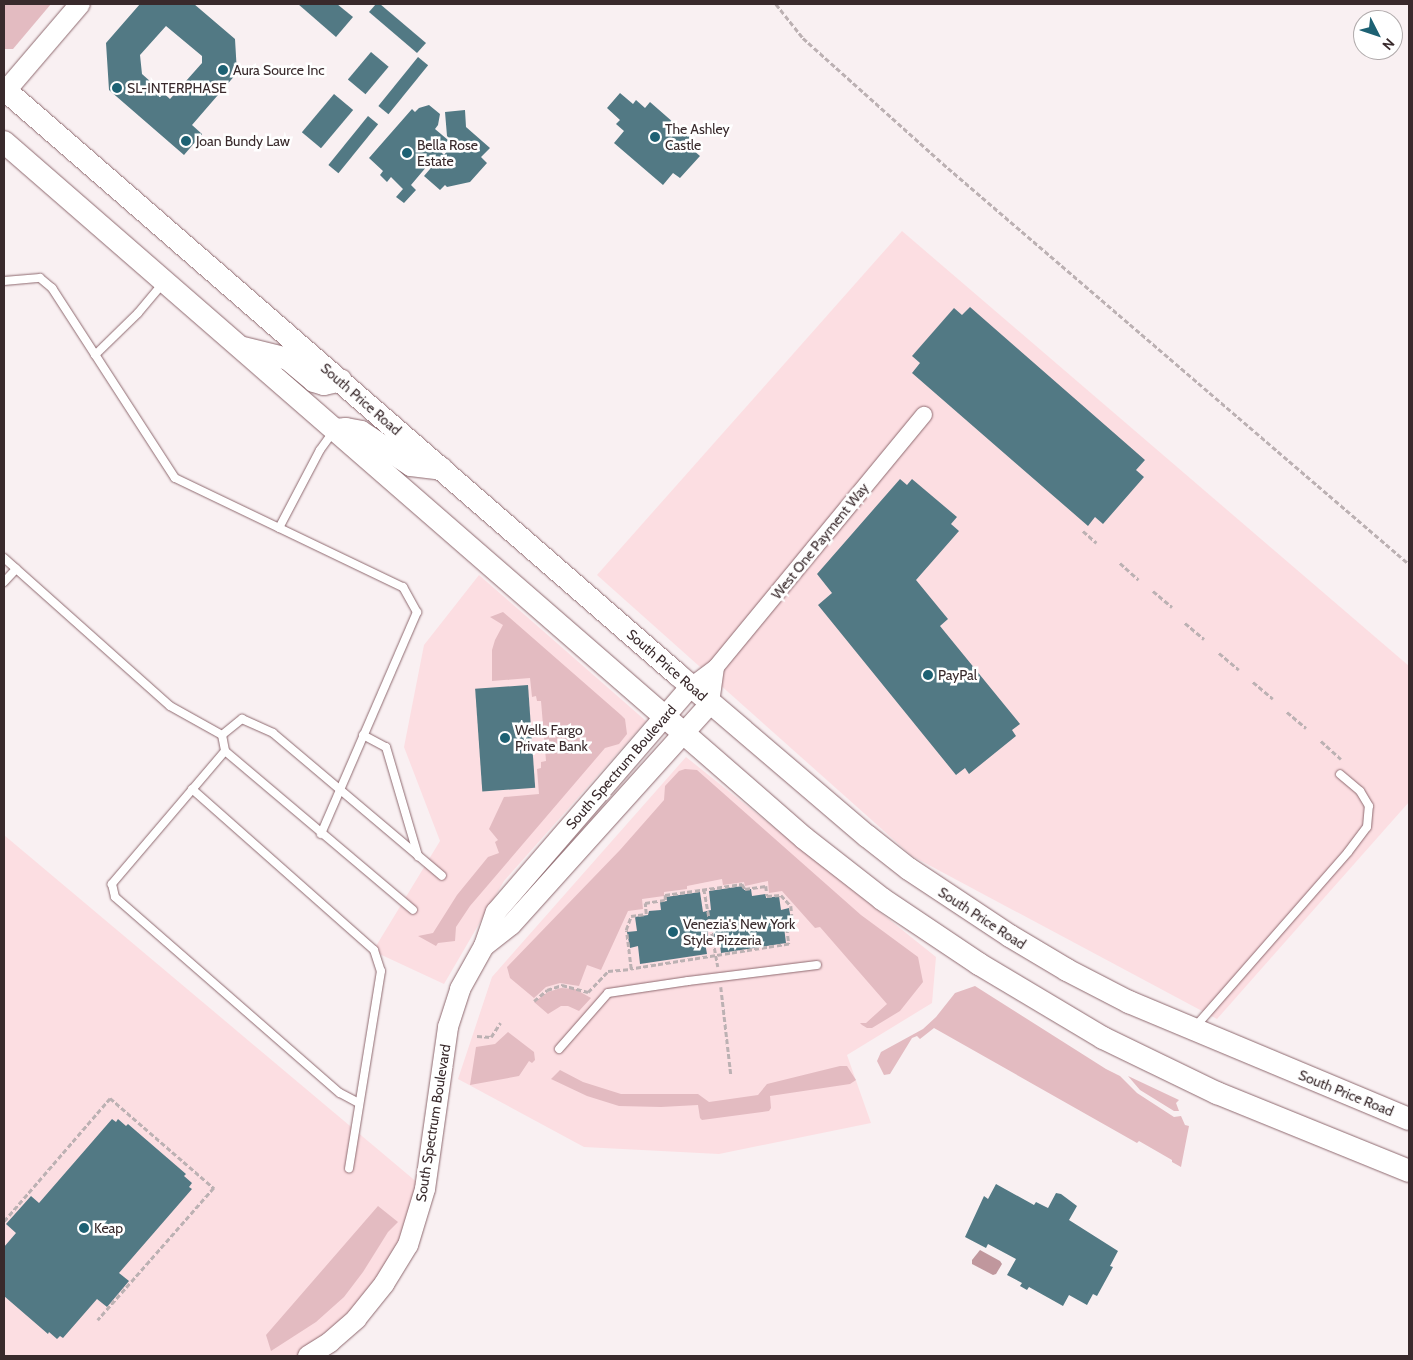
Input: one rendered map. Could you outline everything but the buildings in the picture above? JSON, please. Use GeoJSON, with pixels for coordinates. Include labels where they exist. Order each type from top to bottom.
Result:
{"type":"FeatureCollection","features":[{"type":"Feature","properties":{"kind":"main road","name":"South Price Road"},"geometry":{"type":"LineString","coordinates":[[4,91],[341,380],[691,686],[866,836],[954,901],[1067,970],[1129,1002],[1192,1030],[1406,1115]]}},
{"type":"Feature","properties":{"kind":"main road"},"geometry":{"type":"LineString","coordinates":[[4,142],[804,838],[877,896],[979,964],[1056,1011],[1137,1056],[1217,1094],[1409,1171]]}},
{"type":"Feature","properties":{"kind":"main road"},"geometry":{"type":"LineString","coordinates":[[240,347],[288,359],[314,381],[330,384],[341,380]]}},
{"type":"Feature","properties":{"kind":"main road"},"geometry":{"type":"LineString","coordinates":[[334,430],[346,429],[361,432],[410,465],[442,469]]}},
{"type":"Feature","properties":{"kind":"street"},"geometry":{"type":"LineString","coordinates":[[4,91],[80,4]]}},
{"type":"Feature","properties":{"kind":"street","name":"West One Payment Way"},"geometry":{"type":"LineString","coordinates":[[691,686],[716,667],[924,415]]}},
{"type":"Feature","properties":{"kind":"street"},"geometry":{"type":"LineString","coordinates":[[711,702],[716,667]]}},
{"type":"Feature","properties":{"kind":"street","name":"South Spectrum Boulevard"},"geometry":{"type":"LineString","coordinates":[[308,1356],[330,1342],[356,1319],[384,1284],[408,1245],[425,1189],[448,1027],[460,990],[484,946],[496,912],[691,686]]}},
{"type":"Feature","properties":{"kind":"street","name":"South Spectrum Boulevard"},"geometry":{"type":"LineString","coordinates":[[484,946],[511,926],[711,702]]}},
{"type":"Feature","properties":{"kind":"lane"},"geometry":{"type":"LineString","coordinates":[[4,281],[40,278],[52,288],[175,478],[403,586],[417,612],[321,834]]}},
{"type":"Feature","properties":{"kind":"lane"},"geometry":{"type":"LineString","coordinates":[[95,355],[138,314],[164,282]]}},
{"type":"Feature","properties":{"kind":"lane"},"geometry":{"type":"LineString","coordinates":[[279,528],[320,450],[334,430]]}},
{"type":"Feature","properties":{"kind":"lane"},"geometry":{"type":"LineString","coordinates":[[4,558],[170,706],[222,735]]}},
{"type":"Feature","properties":{"kind":"lane"},"geometry":{"type":"LineString","coordinates":[[4,582],[16,569]]}},
{"type":"Feature","properties":{"kind":"lane"},"geometry":{"type":"LineString","coordinates":[[222,735],[242,719],[273,733],[442,876]]}},
{"type":"Feature","properties":{"kind":"lane"},"geometry":{"type":"LineString","coordinates":[[222,735],[225,751],[413,910]]}},
{"type":"Feature","properties":{"kind":"lane"},"geometry":{"type":"LineString","coordinates":[[363,735],[386,746],[418,856]]}},
{"type":"Feature","properties":{"kind":"lane"},"geometry":{"type":"LineString","coordinates":[[225,751],[112,884],[115,897],[340,1093],[360,1103]]}},
{"type":"Feature","properties":{"kind":"lane"},"geometry":{"type":"LineString","coordinates":[[1192,1030],[1348,852],[1366,827],[1368,806],[1360,791],[1340,774]]}},
{"type":"Feature","properties":{"kind":"lane"},"geometry":{"type":"LineString","coordinates":[[192,789],[374,950],[381,971],[349,1168]]}},
{"type":"Feature","properties":{"kind":"lane"},"geometry":{"type":"LineString","coordinates":[[559,1049],[608,993],[817,965]]}},
{"type":"Feature","properties":{"kind":"path"},"geometry":{"type":"LineString","coordinates":[[776,4],[802,38],[948,168],[1409,564]]}},
{"type":"Feature","properties":{"kind":"path"},"geometry":{"type":"LineString","coordinates":[[1083,531],[1097,543]]}},
{"type":"Feature","properties":{"kind":"path"},"geometry":{"type":"LineString","coordinates":[[1120,563],[1139,580]]}},
{"type":"Feature","properties":{"kind":"path"},"geometry":{"type":"LineString","coordinates":[[1153,591],[1172,607]]}},
{"type":"Feature","properties":{"kind":"path"},"geometry":{"type":"LineString","coordinates":[[1185,623],[1204,639]]}},
{"type":"Feature","properties":{"kind":"path"},"geometry":{"type":"LineString","coordinates":[[1219,652],[1239,670]]}},
{"type":"Feature","properties":{"kind":"path"},"geometry":{"type":"LineString","coordinates":[[1254,682],[1273,699]]}},
{"type":"Feature","properties":{"kind":"path"},"geometry":{"type":"LineString","coordinates":[[1287,712],[1306,728]]}},
{"type":"Feature","properties":{"kind":"path"},"geometry":{"type":"LineString","coordinates":[[1320,741],[1341,759]]}},
{"type":"Feature","properties":{"kind":"path"},"geometry":{"type":"LineString","coordinates":[[534,1000],[547,990],[562,985],[588,992],[608,971],[631,969],[716,954],[789,944],[787,928],[793,925],[791,906],[781,895],[767,896],[766,886],[745,889],[742,884],[665,895],[665,900],[645,903],[646,914],[631,916],[626,930],[631,969]]}},
{"type":"Feature","properties":{"kind":"path"},"geometry":{"type":"LineString","coordinates":[[704,889],[716,954],[731,1075]]}},
{"type":"Feature","properties":{"kind":"path"},"geometry":{"type":"LineString","coordinates":[[477,1036],[491,1037],[500,1023]]}},
{"type":"Feature","properties":{"kind":"path"},"geometry":{"type":"LineString","coordinates":[[4,1221],[110,1098],[214,1188],[98,1320]]}},
{"type":"Feature","properties":{"kind":"shaded area"},"geometry":{"type":"Polygon","coordinates":[[[4,4],[51,4],[13,49],[4,49],[4,4]]]}},
{"type":"Feature","properties":{"kind":"shaded area"},"geometry":{"type":"Polygon","coordinates":[[[902,231],[1409,666],[1409,802],[1217,1019],[912,856],[597,575],[902,231]]]}},
{"type":"Feature","properties":{"kind":"shaded area"},"geometry":{"type":"Polygon","coordinates":[[[479,575],[646,721],[504,881],[444,984],[373,951],[440,841],[404,747],[424,645],[479,575]]]}},
{"type":"Feature","properties":{"kind":"shaded area"},"geometry":{"type":"Polygon","coordinates":[[[503,612],[621,715],[625,719],[627,734],[619,744],[605,748],[470,906],[456,927],[455,941],[438,943],[436,946],[418,936],[433,933],[457,895],[488,857],[499,853],[495,842],[498,840],[489,829],[504,797],[539,794],[537,769],[541,768],[541,762],[546,761],[541,701],[537,701],[536,696],[532,697],[530,678],[492,681],[492,650],[503,625],[490,617],[503,612]]]}},
{"type":"Feature","properties":{"kind":"shaded area"},"geometry":{"type":"Polygon","coordinates":[[[686,757],[936,957],[932,1003],[847,1055],[871,1123],[719,1154],[584,1147],[458,1079],[492,977],[686,757]]]}},
{"type":"Feature","properties":{"kind":"shaded area"},"geometry":{"type":"Polygon","coordinates":[[[685,769],[697,770],[861,915],[918,957],[923,982],[900,1011],[872,1028],[862,1025],[860,1023],[866,1023],[887,1004],[820,927],[815,928],[782,891],[769,893],[768,881],[745,886],[744,882],[723,885],[722,879],[687,886],[687,889],[664,892],[664,896],[642,899],[643,909],[628,911],[601,970],[587,965],[579,986],[560,983],[546,987],[534,998],[510,978],[507,967],[620,850],[664,800],[665,786],[679,771],[685,769]]]}},
{"type":"Feature","properties":{"kind":"shaded area"},"geometry":{"type":"Polygon","coordinates":[[[4,835],[425,1189],[384,1284],[308,1356],[4,1356],[4,835]]]}},
{"type":"Feature","properties":{"kind":"shaded area"},"geometry":{"type":"Polygon","coordinates":[[[975,986],[1120,1076],[1137,1093],[1174,1117],[1181,1116],[1185,1125],[1189,1126],[1181,1167],[1139,1141],[1137,1143],[934,1028],[920,1039],[917,1036],[912,1038],[890,1074],[884,1075],[877,1061],[881,1052],[923,1029],[936,1017],[955,993],[975,986]]]}},
{"type":"Feature","properties":{"kind":"shaded area"},"geometry":{"type":"Polygon","coordinates":[[[561,988],[575,989],[591,998],[579,1011],[568,1006],[561,1006],[548,1014],[534,1002],[548,992],[561,988]]]}},
{"type":"Feature","properties":{"kind":"shaded area"},"geometry":{"type":"Polygon","coordinates":[[[508,1032],[534,1052],[535,1060],[532,1063],[529,1061],[519,1076],[470,1085],[476,1047],[495,1044],[508,1032]]]}},
{"type":"Feature","properties":{"kind":"shaded area"},"geometry":{"type":"Polygon","coordinates":[[[840,1066],[847,1066],[856,1080],[850,1084],[770,1096],[771,1108],[769,1111],[702,1120],[698,1105],[661,1107],[619,1106],[587,1096],[551,1079],[560,1070],[583,1082],[621,1094],[698,1094],[709,1102],[758,1095],[767,1084],[840,1066]]]}},
{"type":"Feature","properties":{"kind":"shaded area"},"geometry":{"type":"Polygon","coordinates":[[[1128,1076],[1179,1100],[1176,1103],[1179,1111],[1174,1111],[1140,1090],[1128,1076]]]}},
{"type":"Feature","properties":{"kind":"shaded area"},"geometry":{"type":"Polygon","coordinates":[[[378,1206],[398,1222],[388,1232],[363,1272],[344,1297],[316,1322],[271,1351],[266,1335],[378,1206]]]}},
{"type":"Feature","properties":{"kind":"shaded area"},"geometry":{"type":"Polygon","coordinates":[[[980,1250],[1002,1264],[996,1274],[993,1275],[972,1264],[972,1260],[980,1250]]]}},
{"type":"Feature","properties":{"kind":"place","name":"Aura Source Inc"},"geometry":{"type":"Point","coordinates":[223,70]}},
{"type":"Feature","properties":{"kind":"place","name":"SL-INTERPHASE"},"geometry":{"type":"Point","coordinates":[117,88]}},
{"type":"Feature","properties":{"kind":"place","name":"The Ashley Castle"},"geometry":{"type":"Point","coordinates":[655,137]}},
{"type":"Feature","properties":{"kind":"place","name":"Joan Bundy Law"},"geometry":{"type":"Point","coordinates":[186,141]}},
{"type":"Feature","properties":{"kind":"place","name":"Bella Rose Estate"},"geometry":{"type":"Point","coordinates":[407,153]}},
{"type":"Feature","properties":{"kind":"place","name":"PayPal"},"geometry":{"type":"Point","coordinates":[928,675]}},
{"type":"Feature","properties":{"kind":"place","name":"Wells Fargo Private Bank"},"geometry":{"type":"Point","coordinates":[505,738]}},
{"type":"Feature","properties":{"kind":"place","name":"Venezia's New York Style Pizzeria"},"geometry":{"type":"Point","coordinates":[673,932]}},
{"type":"Feature","properties":{"kind":"place","name":"Keap"},"geometry":{"type":"Point","coordinates":[84,1228]}}]}
